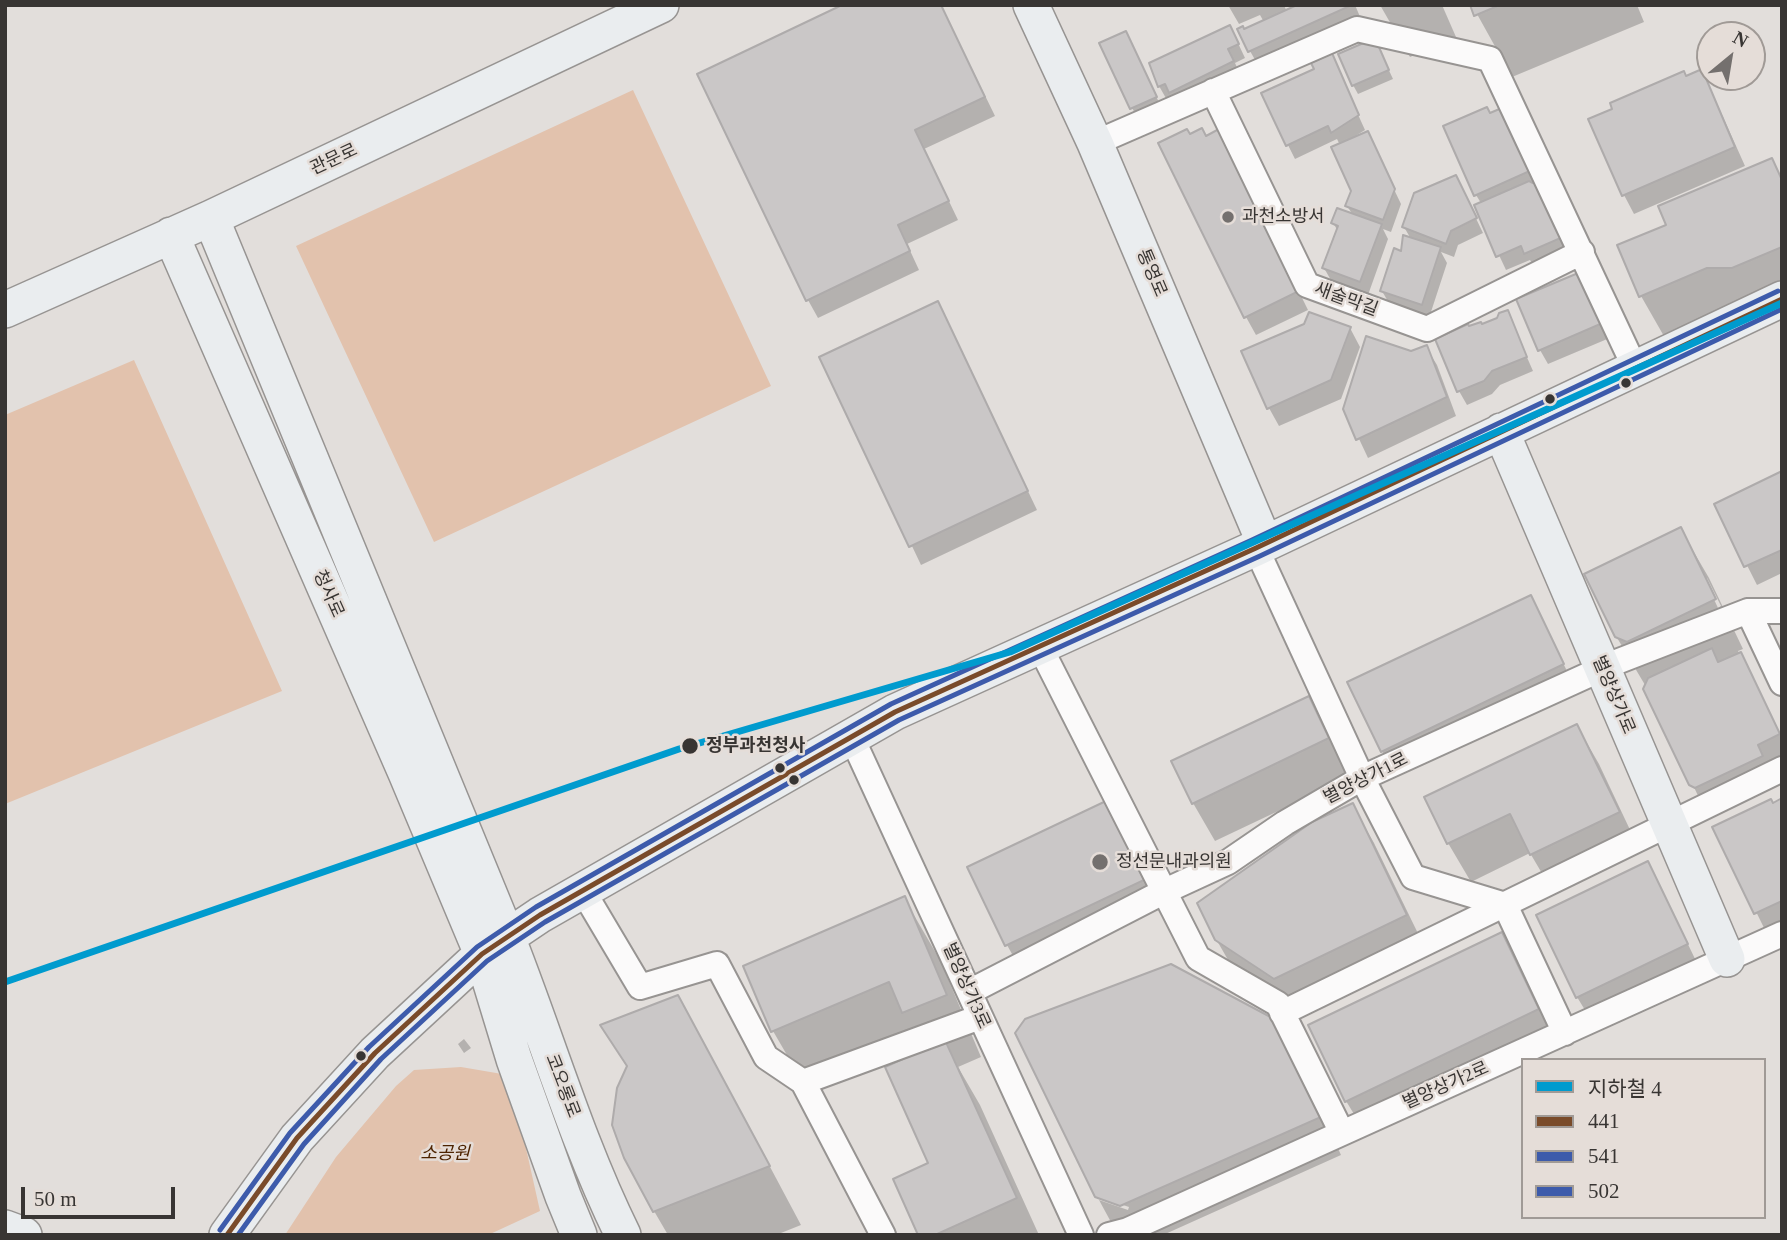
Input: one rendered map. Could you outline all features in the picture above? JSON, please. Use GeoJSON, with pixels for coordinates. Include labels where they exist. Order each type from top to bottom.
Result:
{"type":"FeatureCollection","features":[{"type":"Feature","properties":{"kind":"street","name":"관문로"},"geometry":{"type":"LineString","coordinates":[[5,310],[211,218],[661,5]]}},
{"type":"Feature","properties":{"kind":"street","name":"통영로"},"geometry":{"type":"LineString","coordinates":[[1031,5],[1095,143],[1261,546]]}},
{"type":"Feature","properties":{"kind":"street"},"geometry":{"type":"LineString","coordinates":[[1095,143],[1357,29],[1490,59],[1635,368]]}},
{"type":"Feature","properties":{"kind":"street","name":"새술막길"},"geometry":{"type":"LineString","coordinates":[[1213,91],[1307,285],[1427,329],[1582,252]]}},
{"type":"Feature","properties":{"kind":"street","name":"청사로"},"geometry":{"type":"LineString","coordinates":[[211,218],[494,945]]}},
{"type":"Feature","properties":{"kind":"street","name":"청사로"},"geometry":{"type":"LineString","coordinates":[[171,235],[406,773],[494,945]]}},
{"type":"Feature","properties":{"kind":"street"},"geometry":{"type":"LineString","coordinates":[[227,1235],[297,1138],[375,1053],[494,945],[583,891],[895,712],[1261,546],[1782,299]]}},
{"type":"Feature","properties":{"kind":"street","name":"별양상가로"},"geometry":{"type":"LineString","coordinates":[[1501,431],[1727,959]]}},
{"type":"Feature","properties":{"kind":"street"},"geometry":{"type":"LineString","coordinates":[[1261,546],[1362,778],[1413,877],[1505,905],[1565,1032]]}},
{"type":"Feature","properties":{"kind":"street"},"geometry":{"type":"LineString","coordinates":[[1748,611],[1782,683]]}},
{"type":"Feature","properties":{"kind":"street","name":"별양상가1로"},"geometry":{"type":"LineString","coordinates":[[969,992],[1163,892],[1228,862],[1285,823],[1362,778],[1601,669],[1748,611],[1782,611]]}},
{"type":"Feature","properties":{"kind":"street"},"geometry":{"type":"LineString","coordinates":[[1040,647],[1198,958],[1278,1004],[1342,1133]]}},
{"type":"Feature","properties":{"kind":"street","name":"별양상가3로"},"geometry":{"type":"LineString","coordinates":[[852,738],[1081,1235]]}},
{"type":"Feature","properties":{"kind":"street"},"geometry":{"type":"LineString","coordinates":[[1282,1013],[1782,769]]}},
{"type":"Feature","properties":{"kind":"street"},"geometry":{"type":"LineString","coordinates":[[583,891],[640,987],[717,964],[765,1057],[803,1082],[883,1235]]}},
{"type":"Feature","properties":{"kind":"street","name":"별양상가2로"},"geometry":{"type":"LineString","coordinates":[[1109,1235],[1128,1230],[1782,934]]}},
{"type":"Feature","properties":{"kind":"street"},"geometry":{"type":"LineString","coordinates":[[494,945],[514,1059],[579,1235]]}},
{"type":"Feature","properties":{"kind":"street","name":"코오롱로"},"geometry":{"type":"LineString","coordinates":[[494,945],[580,1133],[608,1205],[623,1235]]}},
{"type":"Feature","properties":{"kind":"street"},"geometry":{"type":"LineString","coordinates":[[803,1082],[980,1017]]}},
{"type":"Feature","properties":{"kind":"street"},"geometry":{"type":"LineString","coordinates":[[5,1228],[24,1235]]}},
{"type":"Feature","properties":{"kind":"green space"},"geometry":{"type":"Polygon","coordinates":[[[633,90],[771,386],[434,542],[296,246],[633,90]]]}},
{"type":"Feature","properties":{"kind":"green space"},"geometry":{"type":"Polygon","coordinates":[[[134,360],[282,691],[5,804],[5,415],[134,360]]]}},
{"type":"Feature","properties":{"kind":"green space","name":"소공원"},"geometry":{"type":"Polygon","coordinates":[[[461,1067],[502,1074],[523,1135],[540,1211],[488,1235],[285,1235],[336,1157],[396,1086],[414,1070],[461,1067]]]}},
{"type":"Feature","properties":{"kind":"building"},"geometry":{"type":"Polygon","coordinates":[[[842,5],[941,5],[985,97],[915,130],[949,201],[898,225],[910,251],[806,301],[697,74],[842,5]]]}},
{"type":"Feature","properties":{"kind":"building"},"geometry":{"type":"Polygon","coordinates":[[[1297,5],[1352,5],[1248,52],[1237,29],[1243,26],[1244,29],[1297,5]]]}},
{"type":"Feature","properties":{"kind":"building"},"geometry":{"type":"Polygon","coordinates":[[[1470,5],[1500,5],[1474,16],[1470,5]]]}},
{"type":"Feature","properties":{"kind":"building"},"geometry":{"type":"Polygon","coordinates":[[[1230,25],[1239,44],[1228,49],[1234,61],[1169,93],[1165,84],[1158,87],[1149,63],[1230,25]]]}},
{"type":"Feature","properties":{"kind":"building"},"geometry":{"type":"Polygon","coordinates":[[[1126,31],[1157,97],[1130,109],[1099,43],[1126,31]]]}},
{"type":"Feature","properties":{"kind":"building"},"geometry":{"type":"Polygon","coordinates":[[[1375,38],[1389,70],[1352,86],[1338,54],[1375,38]]]}},
{"type":"Feature","properties":{"kind":"building"},"geometry":{"type":"Polygon","coordinates":[[[1332,53],[1359,115],[1331,133],[1328,126],[1286,146],[1261,93],[1314,69],[1311,63],[1332,53]]]}},
{"type":"Feature","properties":{"kind":"building"},"geometry":{"type":"Polygon","coordinates":[[[1684,71],[1686,76],[1696,72],[1696,91],[1711,91],[1735,147],[1622,196],[1588,119],[1612,109],[1610,103],[1684,71]]]}},
{"type":"Feature","properties":{"kind":"building"},"geometry":{"type":"Polygon","coordinates":[[[1487,107],[1490,113],[1504,107],[1532,170],[1474,196],[1443,126],[1487,107]]]}},
{"type":"Feature","properties":{"kind":"building","name":"과천소방서"},"geometry":{"type":"Polygon","coordinates":[[[1202,128],[1206,136],[1219,129],[1299,291],[1244,318],[1158,143],[1187,129],[1190,134],[1202,128]]]}},
{"type":"Feature","properties":{"kind":"building"},"geometry":{"type":"Polygon","coordinates":[[[1368,131],[1395,189],[1383,220],[1345,206],[1351,191],[1331,147],[1368,131]]]}},
{"type":"Feature","properties":{"kind":"building"},"geometry":{"type":"Polygon","coordinates":[[[1772,158],[1782,180],[1782,247],[1732,268],[1707,268],[1639,297],[1617,245],[1666,225],[1658,206],[1772,158]]]}},
{"type":"Feature","properties":{"kind":"building"},"geometry":{"type":"Polygon","coordinates":[[[1456,175],[1477,218],[1451,231],[1446,244],[1402,227],[1414,193],[1456,175]]]}},
{"type":"Feature","properties":{"kind":"building"},"geometry":{"type":"Polygon","coordinates":[[[1529,181],[1539,181],[1563,237],[1524,254],[1521,246],[1496,257],[1474,205],[1529,181]]]}},
{"type":"Feature","properties":{"kind":"building"},"geometry":{"type":"Polygon","coordinates":[[[1337,208],[1382,224],[1360,282],[1322,268],[1338,226],[1331,223],[1337,208]]]}},
{"type":"Feature","properties":{"kind":"building"},"geometry":{"type":"Polygon","coordinates":[[[1403,235],[1441,247],[1422,305],[1380,291],[1394,248],[1401,251],[1403,235]]]}},
{"type":"Feature","properties":{"kind":"building"},"geometry":{"type":"Polygon","coordinates":[[[1583,271],[1605,322],[1538,351],[1516,299],[1583,271]]]}},
{"type":"Feature","properties":{"kind":"building"},"geometry":{"type":"Polygon","coordinates":[[[938,301],[1028,491],[909,547],[819,357],[938,301]]]}},
{"type":"Feature","properties":{"kind":"building"},"geometry":{"type":"Polygon","coordinates":[[[1508,310],[1527,357],[1492,371],[1484,381],[1457,392],[1435,339],[1468,324],[1482,324],[1508,310]]]}},
{"type":"Feature","properties":{"kind":"building"},"geometry":{"type":"Polygon","coordinates":[[[1309,312],[1351,327],[1331,380],[1267,409],[1241,351],[1304,324],[1309,312]]]}},
{"type":"Feature","properties":{"kind":"building"},"geometry":{"type":"Polygon","coordinates":[[[1366,336],[1411,351],[1427,345],[1447,397],[1356,440],[1343,409],[1366,336]]]}},
{"type":"Feature","properties":{"kind":"building"},"geometry":{"type":"Polygon","coordinates":[[[1782,471],[1782,550],[1744,567],[1714,504],[1782,471]]]}},
{"type":"Feature","properties":{"kind":"building"},"geometry":{"type":"Polygon","coordinates":[[[1681,527],[1716,599],[1627,642],[1615,637],[1584,574],[1681,527]]]}},
{"type":"Feature","properties":{"kind":"building"},"geometry":{"type":"Polygon","coordinates":[[[1531,595],[1564,664],[1381,752],[1347,682],[1531,595]]]}},
{"type":"Feature","properties":{"kind":"building"},"geometry":{"type":"Polygon","coordinates":[[[1712,648],[1718,662],[1741,652],[1780,734],[1758,745],[1763,756],[1695,788],[1689,785],[1643,689],[1648,678],[1712,648]]]}},
{"type":"Feature","properties":{"kind":"building"},"geometry":{"type":"Polygon","coordinates":[[[1309,696],[1329,738],[1192,804],[1171,761],[1309,696]]]}},
{"type":"Feature","properties":{"kind":"building"},"geometry":{"type":"Polygon","coordinates":[[[1577,724],[1620,812],[1530,855],[1510,814],[1447,844],[1424,797],[1577,724]]]}},
{"type":"Feature","properties":{"kind":"building"},"geometry":{"type":"Polygon","coordinates":[[[1782,798],[1782,901],[1754,914],[1712,827],[1771,799],[1773,803],[1782,798]]]}},
{"type":"Feature","properties":{"kind":"building"},"geometry":{"type":"Polygon","coordinates":[[[1106,801],[1144,880],[1005,946],[967,867],[1106,801]]]}},
{"type":"Feature","properties":{"kind":"building"},"geometry":{"type":"Polygon","coordinates":[[[1353,803],[1407,915],[1274,979],[1215,940],[1197,903],[1312,822],[1353,803]]]}},
{"type":"Feature","properties":{"kind":"building"},"geometry":{"type":"Polygon","coordinates":[[[1648,861],[1688,944],[1576,998],[1536,915],[1648,861]]]}},
{"type":"Feature","properties":{"kind":"building"},"geometry":{"type":"Polygon","coordinates":[[[905,896],[947,995],[902,1013],[889,982],[771,1032],[743,966],[905,896]]]}},
{"type":"Feature","properties":{"kind":"building"},"geometry":{"type":"Polygon","coordinates":[[[1502,932],[1539,1009],[1345,1102],[1308,1025],[1502,932]]]}},
{"type":"Feature","properties":{"kind":"building"},"geometry":{"type":"Polygon","coordinates":[[[1171,964],[1278,1021],[1321,1117],[1120,1206],[1095,1197],[1015,1033],[1025,1019],[1171,964]]]}},
{"type":"Feature","properties":{"kind":"building"},"geometry":{"type":"Polygon","coordinates":[[[678,995],[770,1166],[653,1212],[624,1158],[612,1125],[617,1088],[627,1066],[600,1025],[678,995]]]}},
{"type":"Feature","properties":{"kind":"building"},"geometry":{"type":"Polygon","coordinates":[[[945,1040],[1017,1198],[935,1235],[918,1235],[893,1179],[928,1163],[885,1067],[945,1040]]]}},
{"type":"Feature","properties":{"kind":"metro line","name":"4"},"geometry":{"type":"LineString","coordinates":[[5,982],[679,749],[1010,652],[1782,303]]}},
{"type":"Feature","properties":{"kind":"transit line","name":"502"},"geometry":{"type":"LineString","coordinates":[[220,1230],[290,1133],[369,1047],[477,947],[536,907],[891,704],[1252,540],[1778,291]]}},
{"type":"Feature","properties":{"kind":"transit line","name":"441"},"geometry":{"type":"LineString","coordinates":[[227,1235],[297,1138],[375,1053],[482,954],[540,915],[895,712],[1256,548],[1782,299]]}},
{"type":"Feature","properties":{"kind":"transit line","name":"541"},"geometry":{"type":"LineString","coordinates":[[238,1235],[304,1144],[381,1059],[487,961],[545,922],[899,720],[1260,556],[1782,309]]}},
{"type":"Feature","properties":{"kind":"place","name":"과천소방서"},"geometry":{"type":"Point","coordinates":[1228,217]}},
{"type":"Feature","properties":{"kind":"place","name":"정부과천청사"},"geometry":{"type":"Point","coordinates":[690,746]}},
{"type":"Feature","properties":{"kind":"place","name":"정선문내과의원"},"geometry":{"type":"Point","coordinates":[1100,862]}}]}
